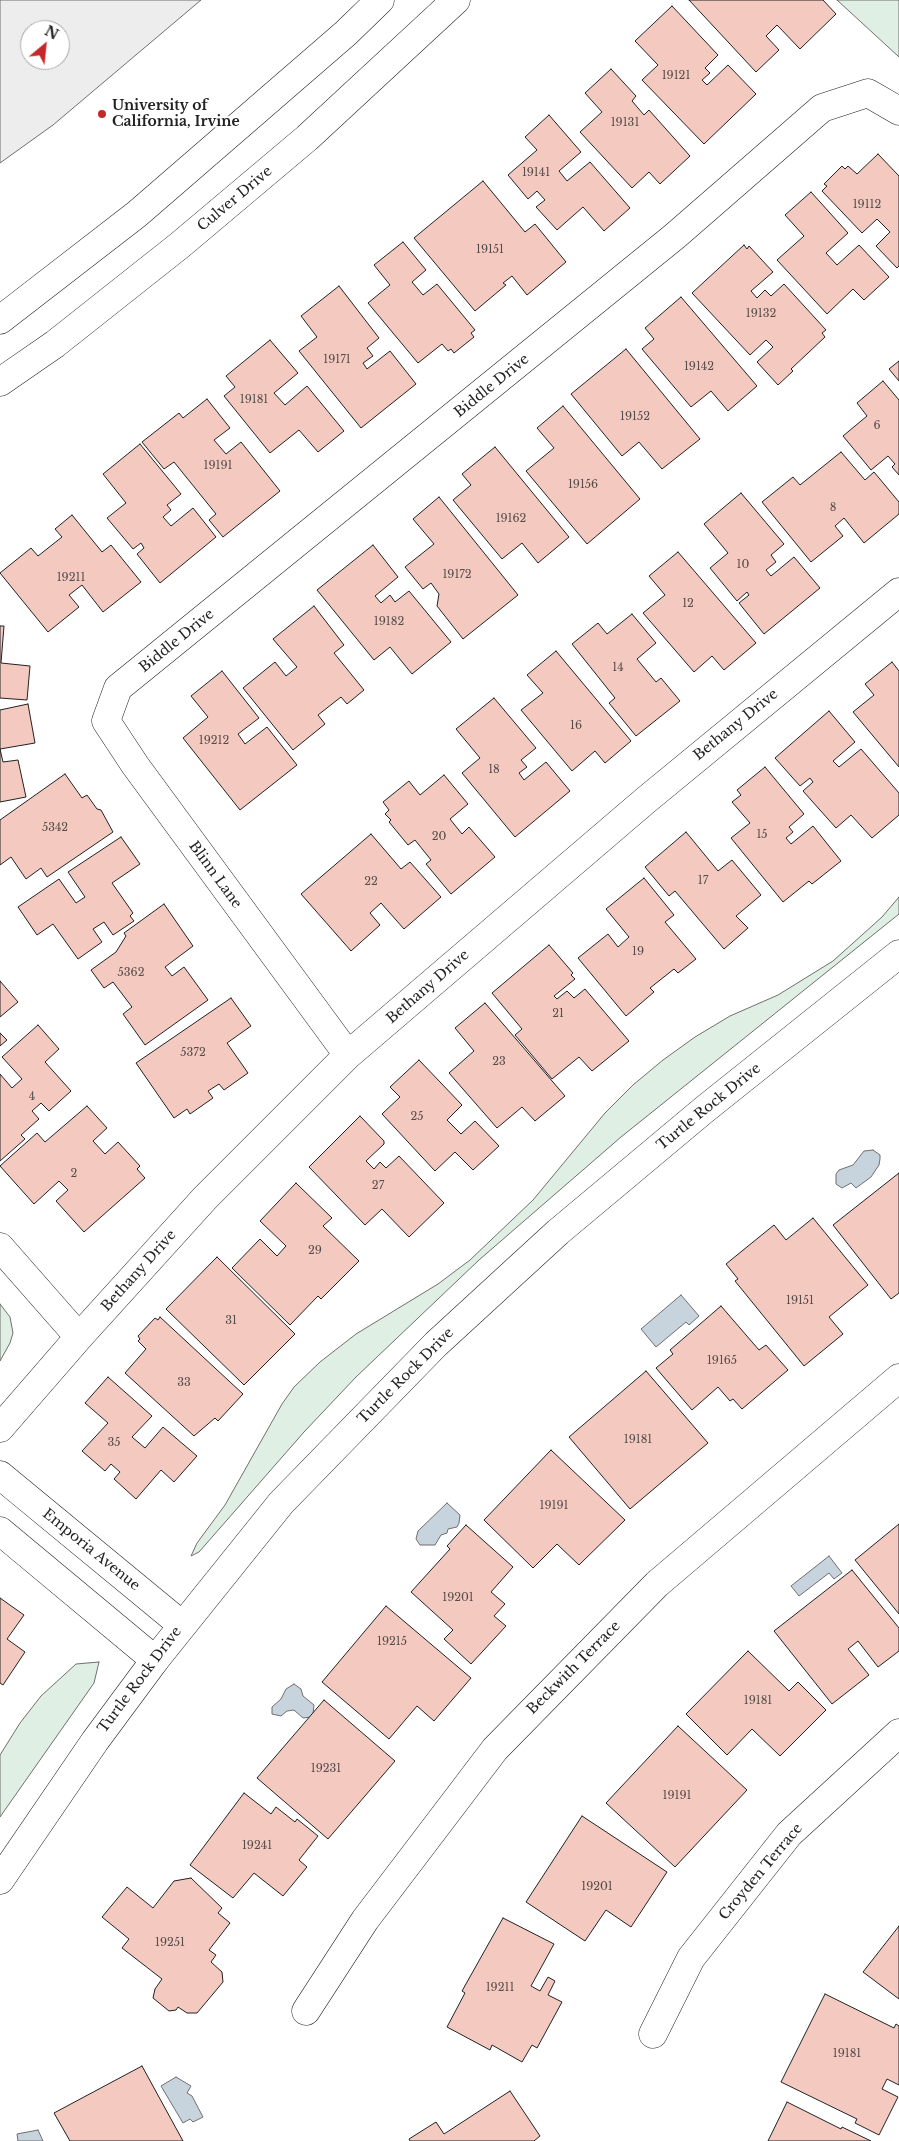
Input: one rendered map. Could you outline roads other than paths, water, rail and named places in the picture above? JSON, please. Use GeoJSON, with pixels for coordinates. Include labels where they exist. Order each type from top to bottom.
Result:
{"type":"FeatureCollection","features":[{"type":"Feature","properties":{"kind":"street"},"geometry":{"type":"LineString","coordinates":[[0,320],[137,214],[346,33],[380,0]]}},
{"type":"Feature","properties":{"kind":"street","name":"Culver Drive"},"geometry":{"type":"LineString","coordinates":[[0,382],[55,344],[188,239],[307,138],[456,0]]}},
{"type":"Feature","properties":{"kind":"street","name":"Biddle Drive"},"geometry":{"type":"LineString","coordinates":[[118,688],[675,236],[822,108],[868,93],[899,111]]}},
{"type":"Feature","properties":{"kind":"street","name":"Bethany Drive"},"geometry":{"type":"LineString","coordinates":[[0,1428],[79,1337],[205,1198],[348,1055],[646,800],[899,592]]}},
{"type":"Feature","properties":{"kind":"street","name":"Blinn Lane"},"geometry":{"type":"LineString","coordinates":[[118,688],[106,721],[135,766],[348,1055]]}},
{"type":"Feature","properties":{"kind":"street","name":"Turtle Rock Drive"},"geometry":{"type":"LineString","coordinates":[[0,1880],[95,1741],[155,1660],[281,1503],[436,1344],[558,1232],[705,1109],[899,954]]}},
{"type":"Feature","properties":{"kind":"street"},"geometry":{"type":"LineString","coordinates":[[0,1247],[79,1337]]}},
{"type":"Feature","properties":{"kind":"street","name":"Beckwith Terrace"},"geometry":{"type":"LineString","coordinates":[[306,2011],[365,1920],[495,1749],[657,1584],[899,1378]]}},
{"type":"Feature","properties":{"kind":"street","name":"Emporia Avenue"},"geometry":{"type":"LineString","coordinates":[[0,1475],[182,1625]]}},
{"type":"Feature","properties":{"kind":"street"},"geometry":{"type":"LineString","coordinates":[[0,1531],[155,1660]]}},
{"type":"Feature","properties":{"kind":"street","name":"Croyden Terrace"},"geometry":{"type":"LineString","coordinates":[[653,2034],[691,1958],[788,1834],[899,1733]]}},
{"type":"Feature","properties":{"kind":"place","name":"University of California, Irvine"},"geometry":{"type":"Point","coordinates":[102,114]}}]}
